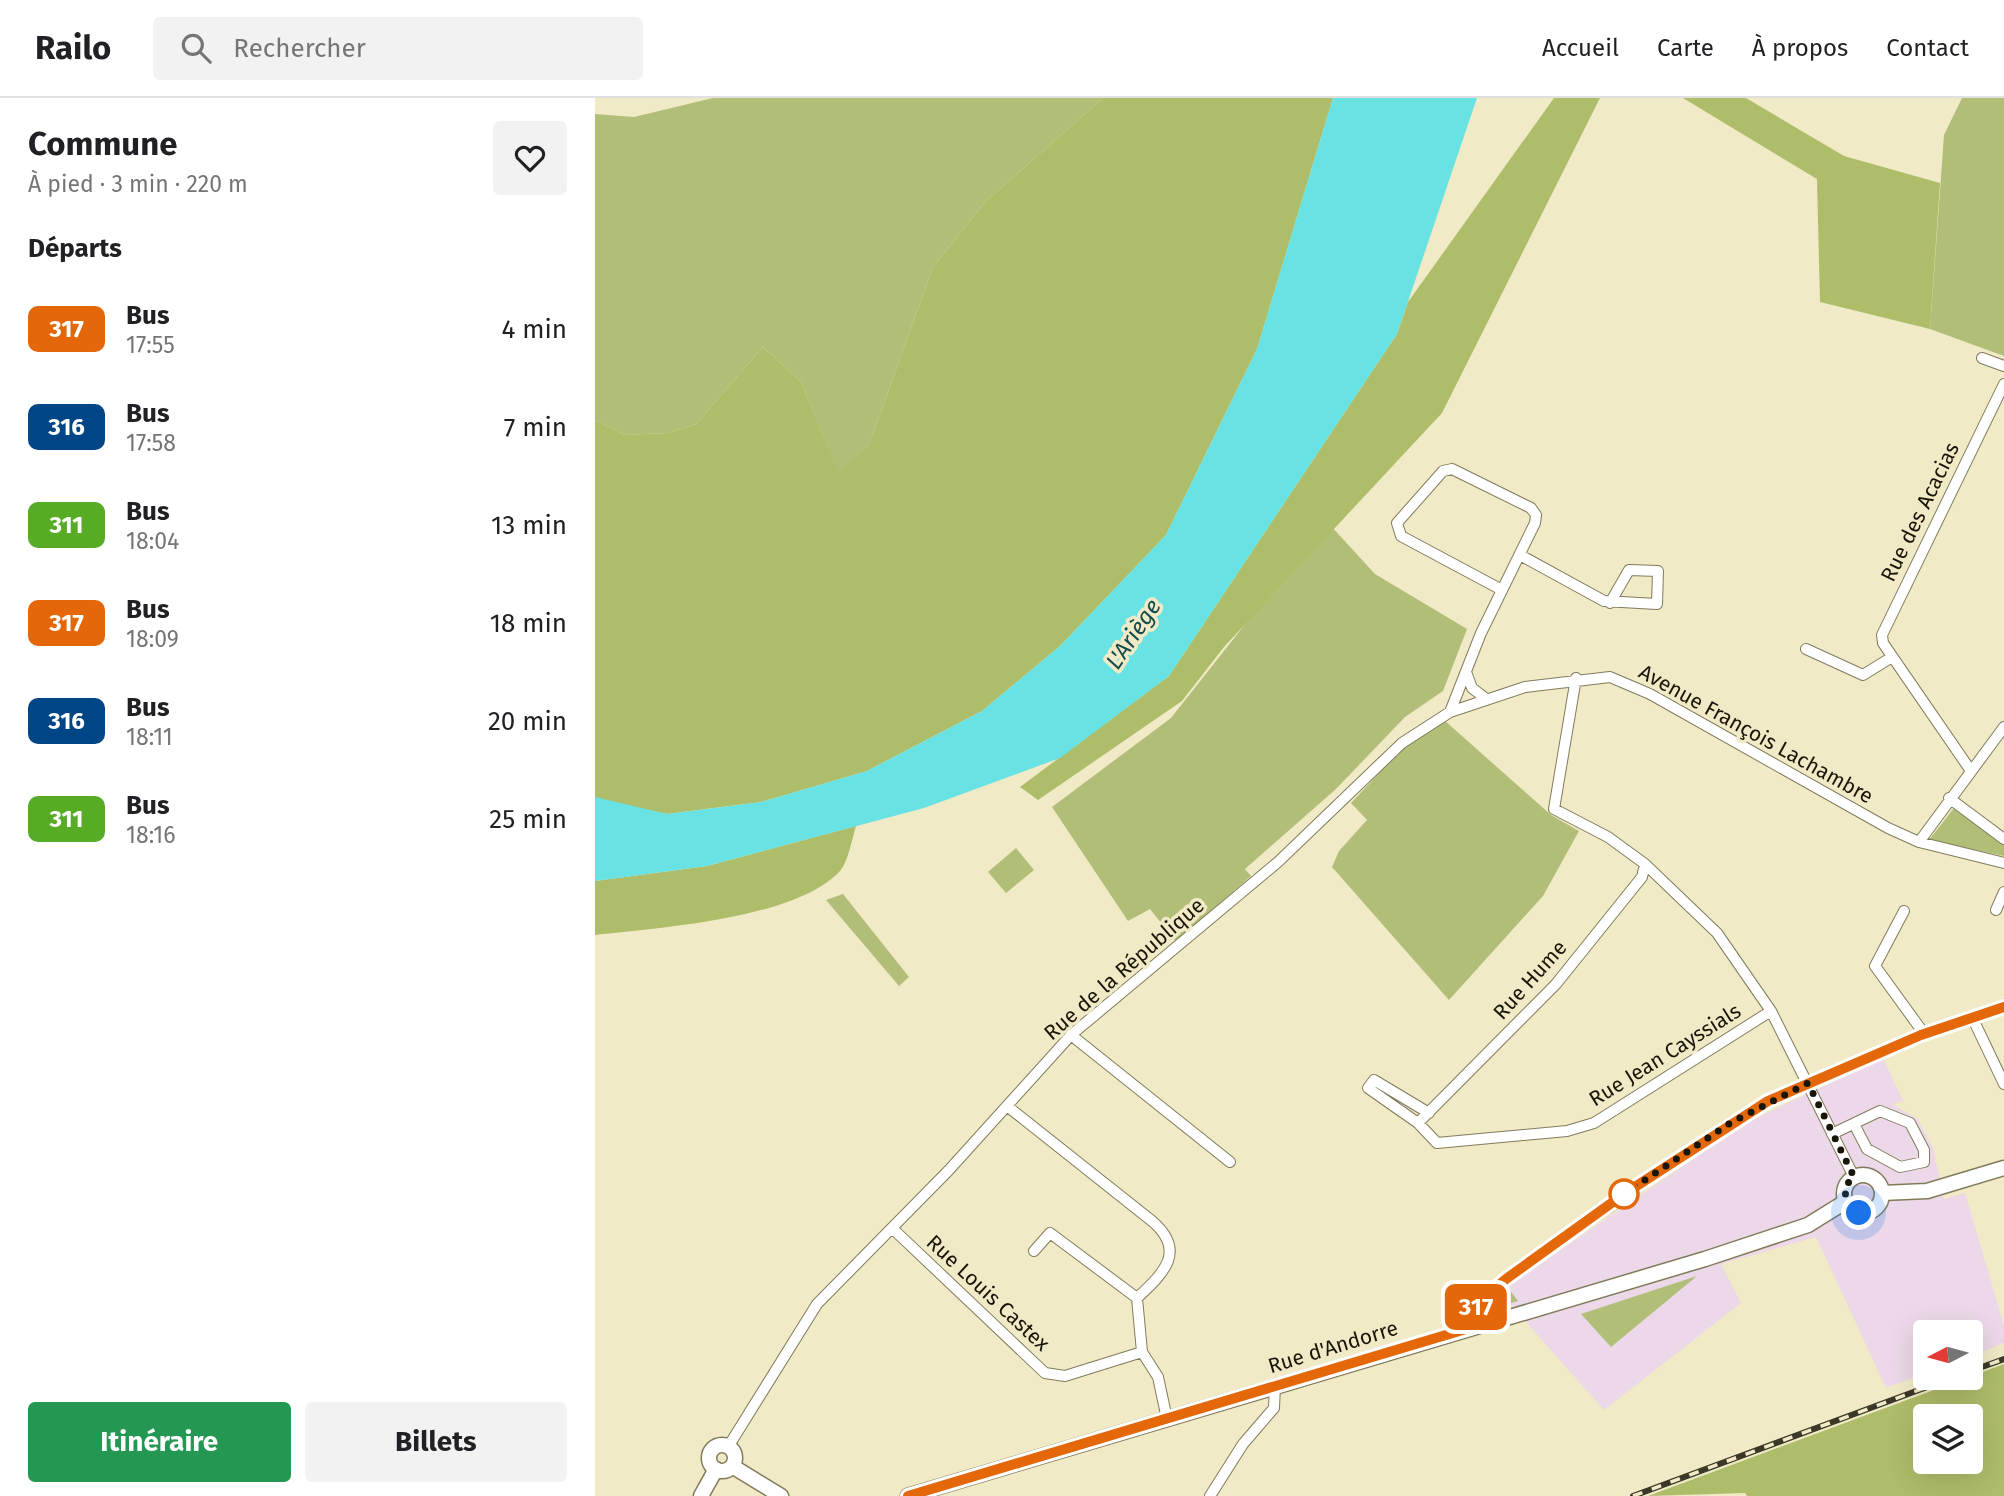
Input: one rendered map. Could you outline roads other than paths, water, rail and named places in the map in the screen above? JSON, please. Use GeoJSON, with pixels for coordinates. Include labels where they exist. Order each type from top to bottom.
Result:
{"type":"FeatureCollection","features":[{"type":"Feature","properties":{"kind":"main road"},"geometry":{"type":"LineString","coordinates":[[1882,1193],[1927,1191],[2004,1168]]}},
{"type":"Feature","properties":{"kind":"main road"},"geometry":{"type":"LineString","coordinates":[[1854,1177],[1872,1177],[1882,1193],[1875,1208],[1865,1213],[1853,1210],[1845,1202],[1846,1185],[1854,1177]]}},
{"type":"Feature","properties":{"kind":"main road","name":"Rue d'Andorre"},"geometry":{"type":"LineString","coordinates":[[908,1496],[1808,1226],[1845,1202]]}},
{"type":"Feature","properties":{"kind":"main road"},"geometry":{"type":"LineString","coordinates":[[718,1446],[728,1447],[735,1455],[732,1466],[723,1471],[716,1469],[710,1461],[712,1451],[718,1446]]}},
{"type":"Feature","properties":{"kind":"main road"},"geometry":{"type":"LineString","coordinates":[[732,1466],[781,1496]]}},
{"type":"Feature","properties":{"kind":"main road"},"geometry":{"type":"LineString","coordinates":[[701,1496],[716,1469]]}},
{"type":"Feature","properties":{"kind":"street"},"geometry":{"type":"LineString","coordinates":[[1982,358],[2004,366]]}},
{"type":"Feature","properties":{"kind":"street","name":"Rue des Acacias"},"geometry":{"type":"LineString","coordinates":[[1971,771],[1892,657],[1883,643],[1882,635],[2004,384]]}},
{"type":"Feature","properties":{"kind":"street"},"geometry":{"type":"LineString","coordinates":[[1450,712],[1502,590],[1535,523],[1536,515],[1531,508],[1453,469],[1443,471],[1397,523],[1401,536],[1502,590]]}},
{"type":"Feature","properties":{"kind":"street"},"geometry":{"type":"LineString","coordinates":[[1520,555],[1610,603],[1657,604],[1658,571],[1629,570],[1610,603]]}},
{"type":"Feature","properties":{"kind":"street"},"geometry":{"type":"LineString","coordinates":[[1807,649],[1863,675],[1892,657]]}},
{"type":"Feature","properties":{"kind":"street"},"geometry":{"type":"LineString","coordinates":[[1466,671],[1472,688],[1485,698]]}},
{"type":"Feature","properties":{"kind":"street","name":"Avenue François Lachambre"},"geometry":{"type":"LineString","coordinates":[[1485,698],[1525,687],[1576,678],[1610,677],[1650,694],[1766,762],[1919,842],[2004,863]]}},
{"type":"Feature","properties":{"kind":"street"},"geometry":{"type":"LineString","coordinates":[[1576,678],[1554,809],[1608,837],[1645,864],[1717,933],[1771,1011],[1854,1177]]}},
{"type":"Feature","properties":{"kind":"street","name":"Rue de la République"},"geometry":{"type":"LineString","coordinates":[[728,1447],[817,1304],[893,1229],[1071,1035],[1278,862],[1402,743],[1450,712],[1485,698]]}},
{"type":"Feature","properties":{"kind":"street"},"geometry":{"type":"LineString","coordinates":[[1919,842],[2004,727]]}},
{"type":"Feature","properties":{"kind":"street"},"geometry":{"type":"LineString","coordinates":[[1949,798],[2004,839]]}},
{"type":"Feature","properties":{"kind":"street","name":"Rue Hume"},"geometry":{"type":"LineString","coordinates":[[1429,1113],[1556,985],[1642,877],[1645,864]]}},
{"type":"Feature","properties":{"kind":"street"},"geometry":{"type":"LineString","coordinates":[[1996,910],[2004,892]]}},
{"type":"Feature","properties":{"kind":"street"},"geometry":{"type":"LineString","coordinates":[[1903,911],[1875,966],[1920,1028],[1921,1035]]}},
{"type":"Feature","properties":{"kind":"street"},"geometry":{"type":"LineString","coordinates":[[1476,1326],[1478,1303],[1512,1273],[1732,1122],[1808,1083],[1921,1035],[2004,1007]]}},
{"type":"Feature","properties":{"kind":"street","name":"Rue Jean Cayssials"},"geometry":{"type":"LineString","coordinates":[[1429,1113],[1374,1080],[1368,1088],[1418,1123],[1437,1143],[1567,1131],[1594,1123],[1771,1011]]}},
{"type":"Feature","properties":{"kind":"street"},"geometry":{"type":"LineString","coordinates":[[1972,1017],[2004,1084]]}},
{"type":"Feature","properties":{"kind":"street"},"geometry":{"type":"LineString","coordinates":[[1071,1035],[1230,1162]]}},
{"type":"Feature","properties":{"kind":"street"},"geometry":{"type":"LineString","coordinates":[[1007,1106],[1162,1229],[1169,1240],[1170,1256],[1156,1280],[1137,1298]]}},
{"type":"Feature","properties":{"kind":"street"},"geometry":{"type":"LineString","coordinates":[[1832,1134],[1880,1111],[1910,1123],[1924,1150],[1924,1162],[1901,1167],[1867,1149],[1853,1124]]}},
{"type":"Feature","properties":{"kind":"street"},"geometry":{"type":"LineString","coordinates":[[1418,1123],[1429,1113]]}},
{"type":"Feature","properties":{"kind":"street","name":"Rue Louis Castex"},"geometry":{"type":"LineString","coordinates":[[893,1229],[1045,1373],[1065,1376],[1142,1352]]}},
{"type":"Feature","properties":{"kind":"street"},"geometry":{"type":"LineString","coordinates":[[1034,1251],[1050,1233],[1137,1298],[1142,1352],[1158,1377],[1167,1419]]}},
{"type":"Feature","properties":{"kind":"street"},"geometry":{"type":"LineString","coordinates":[[1210,1496],[1243,1444],[1274,1408],[1275,1386]]}},
{"type":"Feature","properties":{"kind":"water","name":"L'Ariège"},"geometry":{"type":"Polygon","coordinates":[[[1333,98],[1477,98],[1397,334],[1169,676],[1060,758],[924,808],[707,866],[595,881],[595,797],[667,814],[761,802],[867,771],[982,711],[1060,646],[1166,535],[1257,349],[1333,98]]]}},
{"type":"Feature","properties":{"kind":"railway"},"geometry":{"type":"LineString","coordinates":[[1983,1367],[2004,1359]]}},
{"type":"Feature","properties":{"kind":"railway"},"geometry":{"type":"LineString","coordinates":[[1633,1496],[1919,1390]]}}]}
